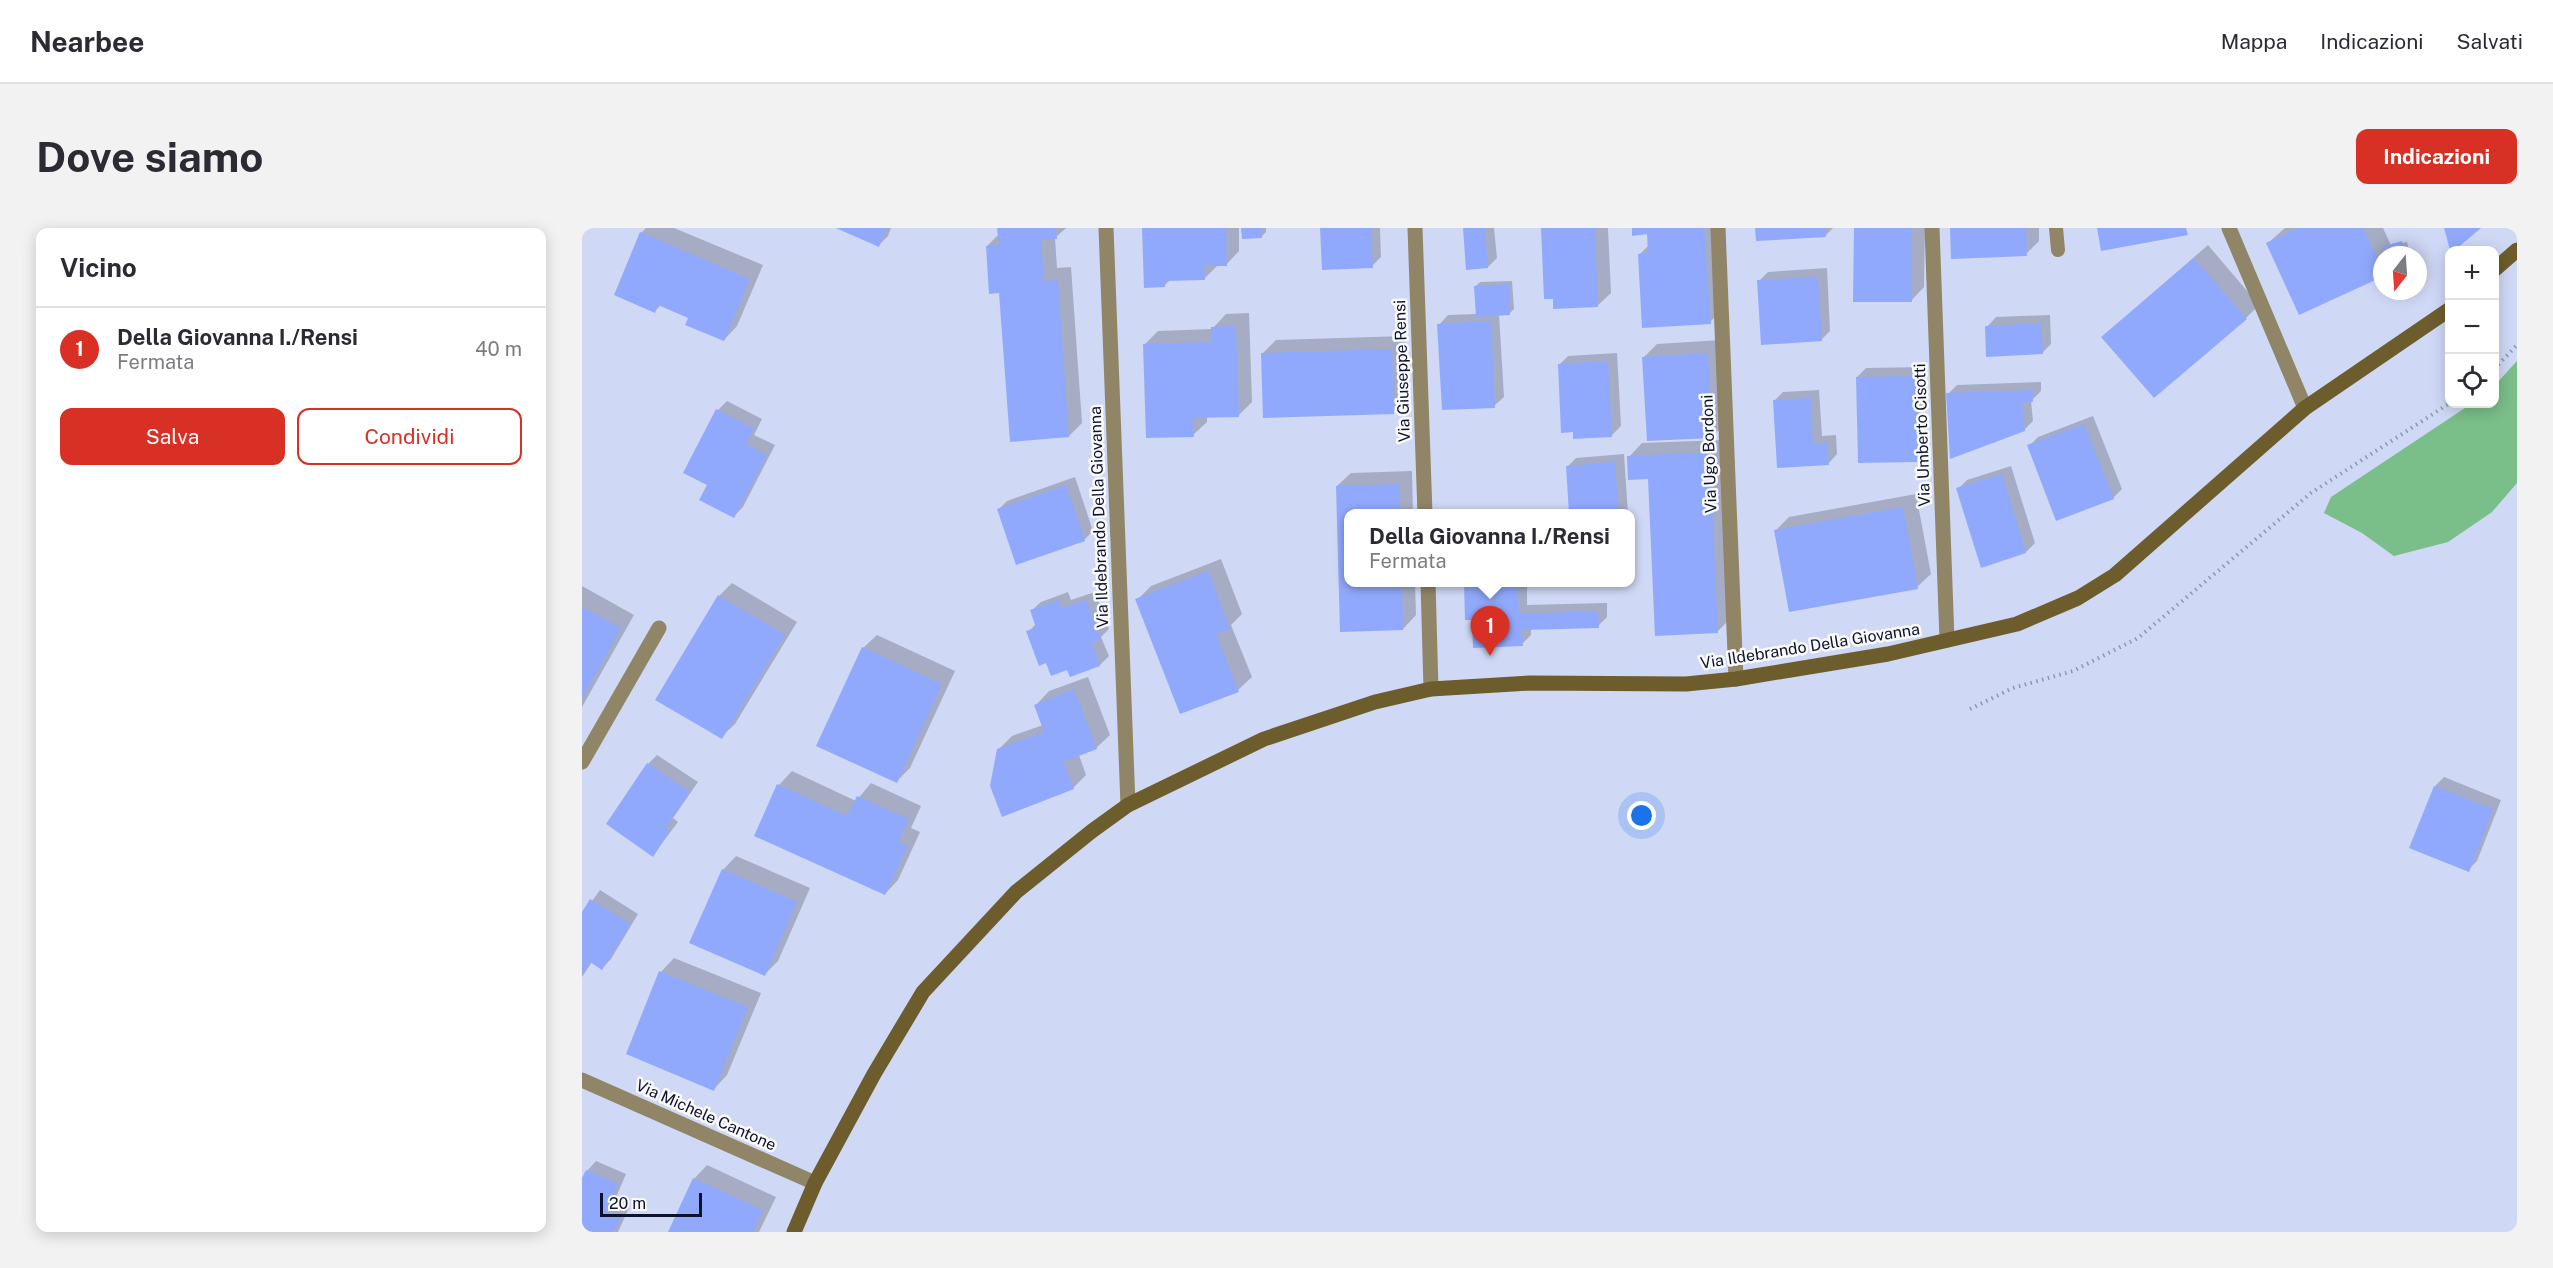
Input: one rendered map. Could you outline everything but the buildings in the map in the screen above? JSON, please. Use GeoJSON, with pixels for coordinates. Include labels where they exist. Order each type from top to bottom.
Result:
{"type":"FeatureCollection","features":[{"type":"Feature","properties":{"kind":"street","name":"Via Ildebrando Della Giovanna"},"geometry":{"type":"LineString","coordinates":[[1106,228],[1128,806]]}},
{"type":"Feature","properties":{"kind":"street","name":"Via Giuseppe Rensi"},"geometry":{"type":"LineString","coordinates":[[1415,228],[1425,509]]}},
{"type":"Feature","properties":{"kind":"street","name":"Via Ugo Bordoni"},"geometry":{"type":"LineString","coordinates":[[1718,228],[1736,679]]}},
{"type":"Feature","properties":{"kind":"street","name":"Via Umberto Cisotti"},"geometry":{"type":"LineString","coordinates":[[1932,228],[1947,640]]}},
{"type":"Feature","properties":{"kind":"street"},"geometry":{"type":"LineString","coordinates":[[2229,228],[2305,408]]}},
{"type":"Feature","properties":{"kind":"street"},"geometry":{"type":"LineString","coordinates":[[2499,266],[2517,250]]}},
{"type":"Feature","properties":{"kind":"street","name":"Via Ildebrando Della Giovanna"},"geometry":{"type":"LineString","coordinates":[[794,1232],[815,1183],[874,1074],[923,992],[1016,892],[1092,831],[1128,806],[1264,739],[1374,702],[1431,689],[1530,683],[1686,684],[1736,679],[1888,654],[2017,624],[2078,598],[2115,575],[2305,408],[2445,312]]}},
{"type":"Feature","properties":{"kind":"street"},"geometry":{"type":"LineString","coordinates":[[1428,587],[1431,689]]}},
{"type":"Feature","properties":{"kind":"street"},"geometry":{"type":"LineString","coordinates":[[582,762],[659,628]]}},
{"type":"Feature","properties":{"kind":"street","name":"Via Michele Cantone"},"geometry":{"type":"LineString","coordinates":[[582,1080],[815,1183]]}},
{"type":"Feature","properties":{"kind":"lane"},"geometry":{"type":"LineString","coordinates":[[2056,228],[2058,250]]}},
{"type":"Feature","properties":{"kind":"path"},"geometry":{"type":"LineString","coordinates":[[2499,364],[2517,345]]}},
{"type":"Feature","properties":{"kind":"path"},"geometry":{"type":"LineString","coordinates":[[1970,709],[2013,688],[2073,671],[2138,638],[2311,493],[2445,406]]}},
{"type":"Feature","properties":{"kind":"green space"},"geometry":{"type":"Polygon","coordinates":[[[2517,361],[2517,483],[2492,512],[2448,542],[2394,556],[2362,533],[2324,513],[2331,497],[2465,408],[2499,408],[2499,381],[2517,361]]]}},
{"type":"Feature","properties":{"kind":"place","name":"Della Giovanna I./Rensi"},"geometry":{"type":"Point","coordinates":[1490,656]}}]}
